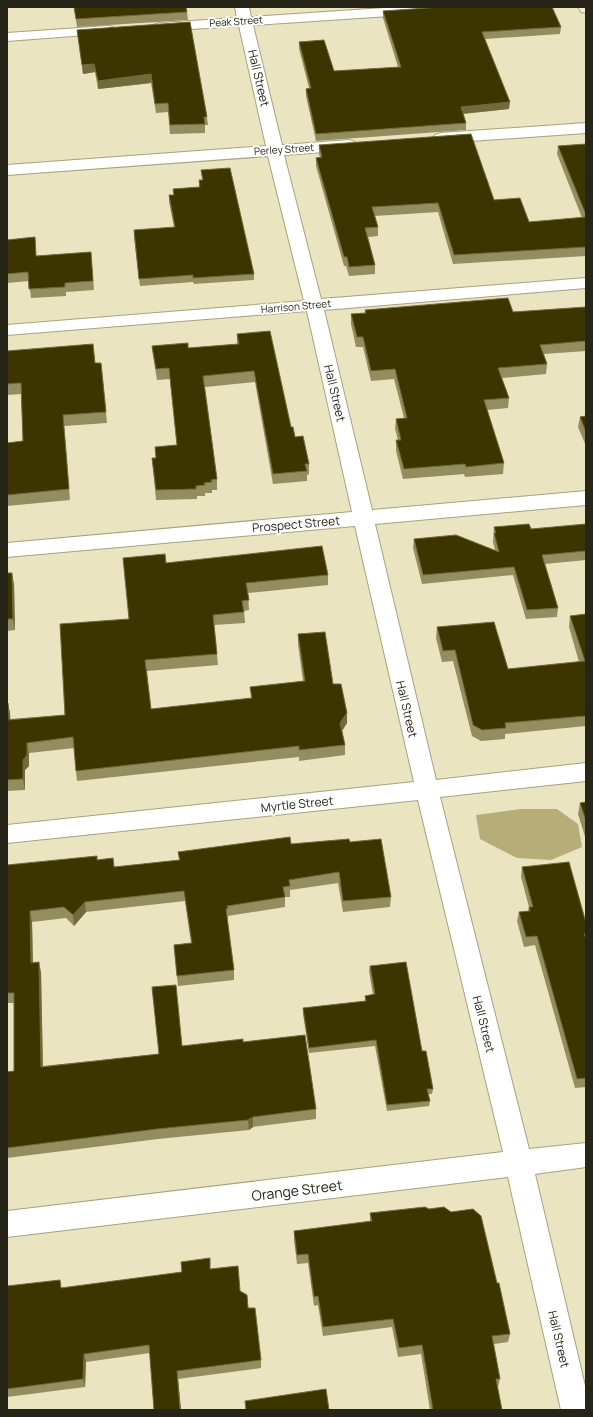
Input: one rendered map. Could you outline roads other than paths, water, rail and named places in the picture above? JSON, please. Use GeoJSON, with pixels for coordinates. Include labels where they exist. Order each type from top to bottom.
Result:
{"type":"FeatureCollection","features":[{"type":"Feature","properties":{"kind":"street","name":"Peak Street"},"geometry":{"type":"LineString","coordinates":[[142,28],[244,14],[465,7]]}},
{"type":"Feature","properties":{"kind":"street","name":"Hall Street"},"geometry":{"type":"LineString","coordinates":[[244,14],[275,150],[314,305],[362,518],[519,1164],[576,1410]]}},
{"type":"Feature","properties":{"kind":"street"},"geometry":{"type":"LineString","coordinates":[[7,37],[118,29]]}},
{"type":"Feature","properties":{"kind":"street"},"geometry":{"type":"LineString","coordinates":[[423,140],[586,128]]}},
{"type":"Feature","properties":{"kind":"street","name":"Perley Street"},"geometry":{"type":"LineString","coordinates":[[7,170],[366,144]]}},
{"type":"Feature","properties":{"kind":"street","name":"Harrison Street"},"geometry":{"type":"LineString","coordinates":[[7,330],[586,282]]}},
{"type":"Feature","properties":{"kind":"street","name":"Prospect Street"},"geometry":{"type":"LineString","coordinates":[[7,550],[586,498]]}},
{"type":"Feature","properties":{"kind":"street","name":"Myrtle Street"},"geometry":{"type":"LineString","coordinates":[[7,834],[586,772]]}},
{"type":"Feature","properties":{"kind":"street","name":"Orange Street"},"geometry":{"type":"LineString","coordinates":[[7,1224],[586,1155]]}}]}
